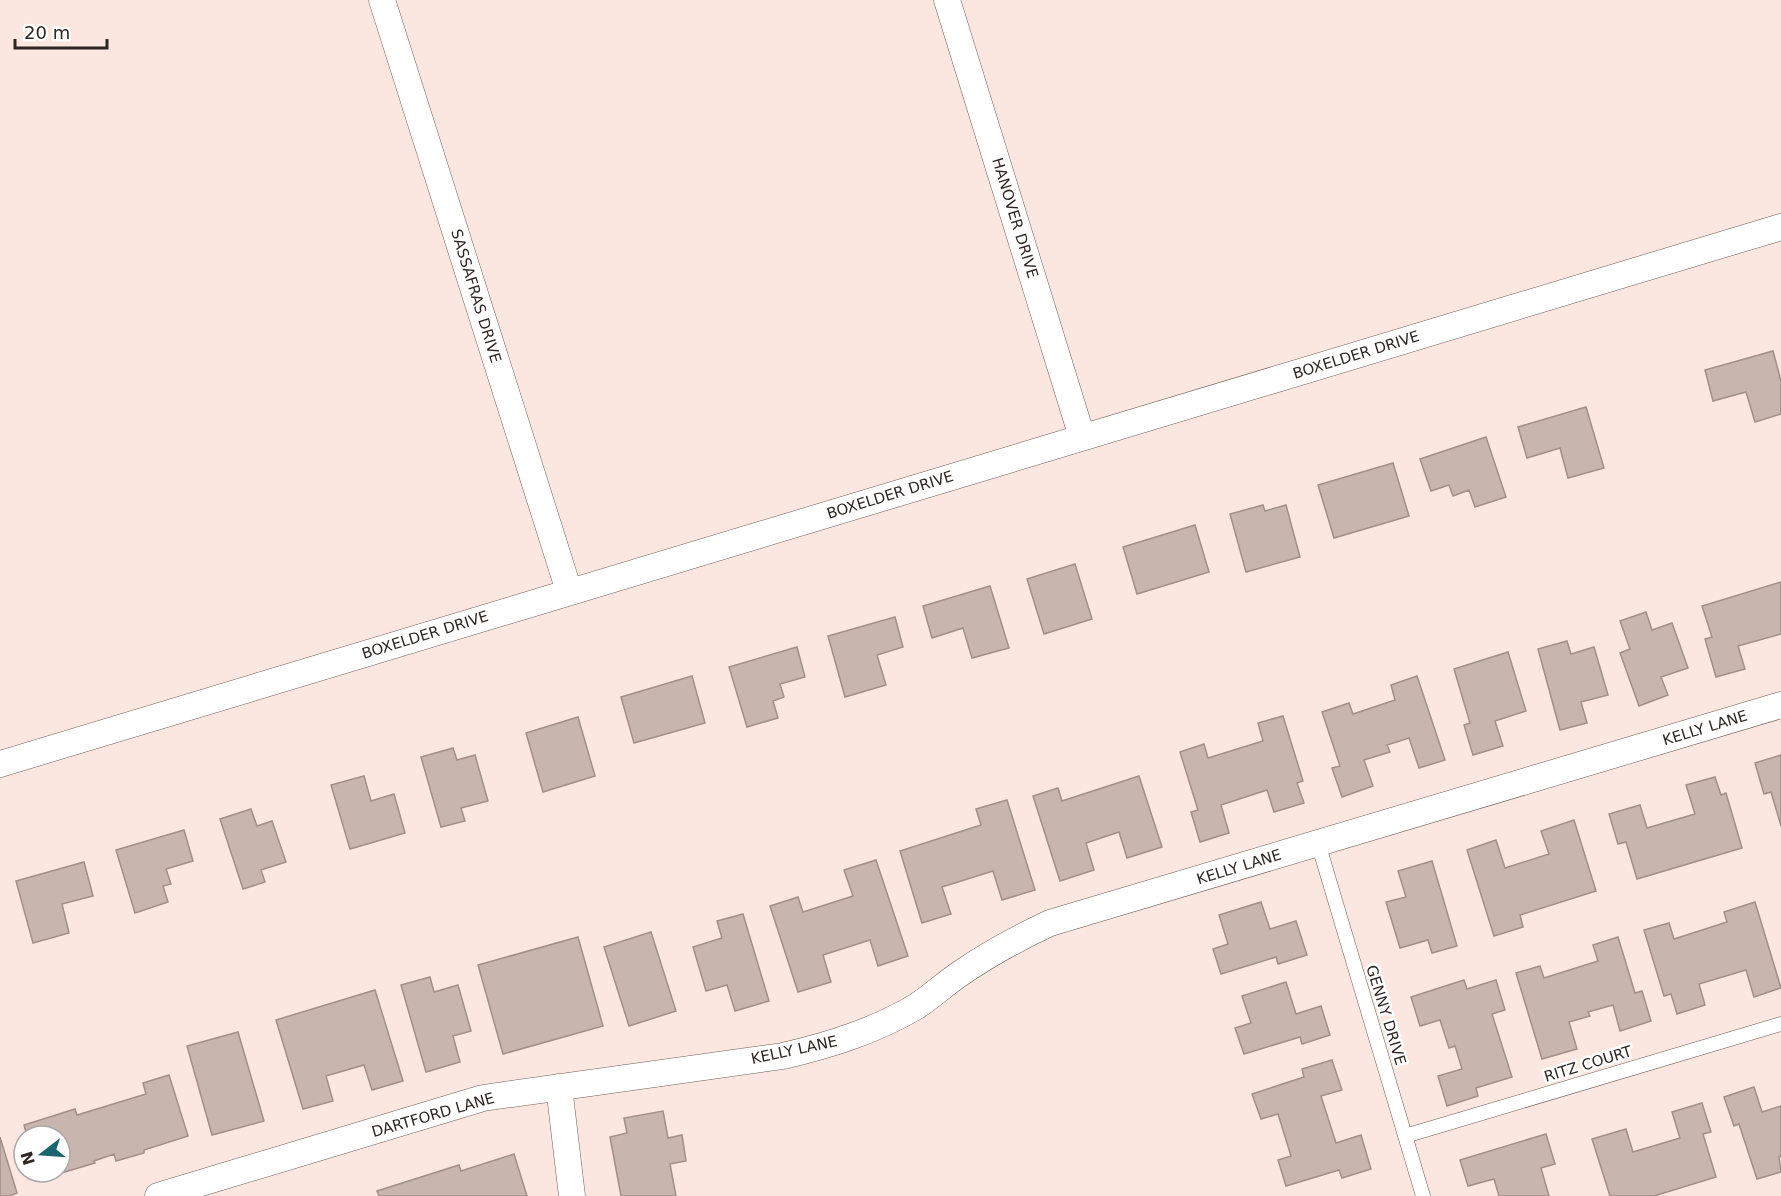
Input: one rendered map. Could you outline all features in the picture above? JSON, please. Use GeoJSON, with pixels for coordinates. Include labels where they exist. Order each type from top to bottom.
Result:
{"type":"FeatureCollection","features":[{"type":"Feature","properties":{"kind":"street","name":"SASSAFRAS DRIVE"},"geometry":{"type":"LineString","coordinates":[[382,0],[569,591]]}},
{"type":"Feature","properties":{"kind":"street","name":"HANOVER DRIVE"},"geometry":{"type":"LineString","coordinates":[[947,0],[1082,437]]}},
{"type":"Feature","properties":{"kind":"street","name":"BOXELDER DRIVE"},"geometry":{"type":"LineString","coordinates":[[0,764],[1781,228]]}},
{"type":"Feature","properties":{"kind":"street","name":"KELLY LANE"},"geometry":{"type":"LineString","coordinates":[[716,1065],[783,1056],[824,1047],[865,1032],[918,1005],[960,973],[1006,943],[1050,923],[1781,705]]}},
{"type":"Feature","properties":{"kind":"street","name":"DARTFORD LANE"},"geometry":{"type":"LineString","coordinates":[[172,1194],[483,1098],[716,1065]]}},
{"type":"Feature","properties":{"kind":"street"},"geometry":{"type":"LineString","coordinates":[[559,1087],[572,1196]]}},
{"type":"Feature","properties":{"kind":"lane","name":"GENNY DRIVE"},"geometry":{"type":"LineString","coordinates":[[1318,843],[1423,1196]]}},
{"type":"Feature","properties":{"kind":"lane","name":"RITZ COURT"},"geometry":{"type":"LineString","coordinates":[[1405,1136],[1781,1024]]}},
{"type":"Feature","properties":{"kind":"building"},"geometry":{"type":"Polygon","coordinates":[[[1773,351],[1781,381],[1781,414],[1755,422],[1746,392],[1713,401],[1705,370],[1773,351]]]}},
{"type":"Feature","properties":{"kind":"building"},"geometry":{"type":"Polygon","coordinates":[[[1586,407],[1604,468],[1568,478],[1560,448],[1527,458],[1518,427],[1586,407]]]}},
{"type":"Feature","properties":{"kind":"building"},"geometry":{"type":"Polygon","coordinates":[[[1486,437],[1506,497],[1475,507],[1469,490],[1453,496],[1449,485],[1431,491],[1420,459],[1486,437]]]}},
{"type":"Feature","properties":{"kind":"building"},"geometry":{"type":"Polygon","coordinates":[[[1393,463],[1409,516],[1334,538],[1318,485],[1393,463]]]}},
{"type":"Feature","properties":{"kind":"building"},"geometry":{"type":"Polygon","coordinates":[[[1263,505],[1265,511],[1286,505],[1300,557],[1246,572],[1230,514],[1263,505]]]}},
{"type":"Feature","properties":{"kind":"building"},"geometry":{"type":"Polygon","coordinates":[[[1195,525],[1209,572],[1137,594],[1123,547],[1195,525]]]}},
{"type":"Feature","properties":{"kind":"building"},"geometry":{"type":"Polygon","coordinates":[[[1075,564],[1092,619],[1044,634],[1027,579],[1075,564]]]}},
{"type":"Feature","properties":{"kind":"building"},"geometry":{"type":"Polygon","coordinates":[[[1781,582],[1781,634],[1738,646],[1745,669],[1716,677],[1705,639],[1712,637],[1702,606],[1781,582]]]}},
{"type":"Feature","properties":{"kind":"building"},"geometry":{"type":"Polygon","coordinates":[[[990,586],[1009,648],[972,658],[963,628],[932,638],[923,606],[990,586]]]}},
{"type":"Feature","properties":{"kind":"building"},"geometry":{"type":"Polygon","coordinates":[[[1646,612],[1652,630],[1672,623],[1688,668],[1661,677],[1668,695],[1639,706],[1620,653],[1630,649],[1620,621],[1646,612]]]}},
{"type":"Feature","properties":{"kind":"building"},"geometry":{"type":"Polygon","coordinates":[[[895,617],[903,647],[877,655],[886,685],[845,697],[828,636],[895,617]]]}},
{"type":"Feature","properties":{"kind":"building"},"geometry":{"type":"Polygon","coordinates":[[[1567,641],[1571,654],[1594,647],[1608,695],[1581,702],[1587,723],[1560,730],[1538,649],[1567,641]]]}},
{"type":"Feature","properties":{"kind":"building"},"geometry":{"type":"Polygon","coordinates":[[[797,647],[805,677],[780,684],[784,697],[773,701],[778,718],[747,727],[729,667],[797,647]]]}},
{"type":"Feature","properties":{"kind":"building"},"geometry":{"type":"Polygon","coordinates":[[[1508,652],[1526,711],[1495,721],[1503,746],[1473,755],[1464,725],[1470,723],[1454,669],[1508,652]]]}},
{"type":"Feature","properties":{"kind":"building"},"geometry":{"type":"Polygon","coordinates":[[[692,676],[705,723],[634,743],[621,697],[692,676]]]}},
{"type":"Feature","properties":{"kind":"building"},"geometry":{"type":"Polygon","coordinates":[[[1417,676],[1445,760],[1419,768],[1409,738],[1387,745],[1390,752],[1364,760],[1373,786],[1342,797],[1332,768],[1340,766],[1322,712],[1349,703],[1353,714],[1395,700],[1391,685],[1417,676]]]}},
{"type":"Feature","properties":{"kind":"building"},"geometry":{"type":"Polygon","coordinates":[[[1283,716],[1303,781],[1297,783],[1304,803],[1274,812],[1267,790],[1221,805],[1229,833],[1200,842],[1191,812],[1198,810],[1180,752],[1204,744],[1208,758],[1263,741],[1258,723],[1283,716]]]}},
{"type":"Feature","properties":{"kind":"building"},"geometry":{"type":"Polygon","coordinates":[[[578,717],[595,776],[543,792],[526,733],[578,717]]]}},
{"type":"Feature","properties":{"kind":"building"},"geometry":{"type":"Polygon","coordinates":[[[453,748],[457,760],[475,755],[488,801],[461,808],[465,821],[441,827],[421,757],[453,748]]]}},
{"type":"Feature","properties":{"kind":"building"},"geometry":{"type":"Polygon","coordinates":[[[1781,755],[1781,826],[1771,792],[1764,794],[1755,763],[1781,755]]]}},
{"type":"Feature","properties":{"kind":"building"},"geometry":{"type":"Polygon","coordinates":[[[364,776],[371,801],[394,794],[405,833],[350,849],[331,785],[364,776]]]}},
{"type":"Feature","properties":{"kind":"building"},"geometry":{"type":"Polygon","coordinates":[[[1139,776],[1162,847],[1127,858],[1119,832],[1086,843],[1094,870],[1060,881],[1033,796],[1058,788],[1062,801],[1139,776]]]}},
{"type":"Feature","properties":{"kind":"building"},"geometry":{"type":"Polygon","coordinates":[[[1715,777],[1721,795],[1726,793],[1742,848],[1637,879],[1626,842],[1618,844],[1609,814],[1640,805],[1647,828],[1695,814],[1686,785],[1715,777]]]}},
{"type":"Feature","properties":{"kind":"building"},"geometry":{"type":"Polygon","coordinates":[[[1007,800],[1035,890],[1002,900],[993,871],[942,887],[951,914],[922,923],[900,851],[981,825],[976,809],[1007,800]]]}},
{"type":"Feature","properties":{"kind":"building"},"geometry":{"type":"Polygon","coordinates":[[[251,809],[257,826],[272,821],[286,862],[261,870],[265,882],[243,889],[220,819],[251,809]]]}},
{"type":"Feature","properties":{"kind":"building"},"geometry":{"type":"Polygon","coordinates":[[[1574,820],[1596,891],[1520,915],[1523,927],[1494,936],[1467,850],[1496,840],[1505,868],[1549,854],[1541,831],[1574,820]]]}},
{"type":"Feature","properties":{"kind":"building"},"geometry":{"type":"Polygon","coordinates":[[[184,830],[193,861],[166,869],[171,884],[163,886],[168,902],[135,913],[116,850],[184,830]]]}},
{"type":"Feature","properties":{"kind":"building"},"geometry":{"type":"Polygon","coordinates":[[[876,860],[908,956],[878,966],[870,940],[823,955],[831,982],[798,992],[770,906],[798,897],[803,912],[853,896],[844,870],[876,860]]]}},
{"type":"Feature","properties":{"kind":"building"},"geometry":{"type":"Polygon","coordinates":[[[1432,861],[1457,946],[1432,953],[1428,940],[1400,948],[1386,902],[1406,897],[1398,871],[1432,861]]]}},
{"type":"Feature","properties":{"kind":"building"},"geometry":{"type":"Polygon","coordinates":[[[84,862],[93,896],[62,904],[69,933],[33,943],[16,881],[84,862]]]}},
{"type":"Feature","properties":{"kind":"building"},"geometry":{"type":"Polygon","coordinates":[[[1261,902],[1270,929],[1296,921],[1307,955],[1278,964],[1276,957],[1221,974],[1213,949],[1228,944],[1219,915],[1261,902]]]}},
{"type":"Feature","properties":{"kind":"building"},"geometry":{"type":"Polygon","coordinates":[[[1755,902],[1781,988],[1754,997],[1746,970],[1699,984],[1705,1005],[1677,1014],[1671,994],[1664,996],[1644,930],[1669,923],[1674,939],[1727,922],[1724,912],[1755,902]]]}},
{"type":"Feature","properties":{"kind":"building"},"geometry":{"type":"Polygon","coordinates":[[[743,914],[769,1001],[735,1011],[727,985],[706,991],[693,947],[722,938],[717,921],[743,914]]]}},
{"type":"Feature","properties":{"kind":"building"},"geometry":{"type":"Polygon","coordinates":[[[651,932],[676,1011],[629,1026],[604,947],[651,932]]]}},
{"type":"Feature","properties":{"kind":"building"},"geometry":{"type":"Polygon","coordinates":[[[578,937],[603,1026],[503,1054],[478,965],[578,937]]]}},
{"type":"Feature","properties":{"kind":"building"},"geometry":{"type":"Polygon","coordinates":[[[1618,937],[1635,993],[1642,991],[1651,1021],[1620,1031],[1613,1005],[1588,1012],[1590,1016],[1569,1022],[1577,1049],[1542,1059],[1516,973],[1540,966],[1544,978],[1598,961],[1593,945],[1618,937]]]}},
{"type":"Feature","properties":{"kind":"building"},"geometry":{"type":"Polygon","coordinates":[[[430,977],[434,992],[458,985],[471,1031],[453,1036],[460,1062],[426,1072],[401,985],[430,977]]]}},
{"type":"Feature","properties":{"kind":"building"},"geometry":{"type":"Polygon","coordinates":[[[1464,980],[1467,989],[1496,980],[1505,1010],[1492,1014],[1512,1077],[1476,1088],[1478,1096],[1447,1106],[1438,1076],[1462,1069],[1455,1046],[1449,1048],[1440,1020],[1420,1026],[1411,997],[1464,980]]]}},
{"type":"Feature","properties":{"kind":"building"},"geometry":{"type":"Polygon","coordinates":[[[1286,982],[1296,1014],[1321,1006],[1330,1035],[1302,1044],[1300,1037],[1244,1054],[1235,1028],[1251,1023],[1242,996],[1286,982]]]}},
{"type":"Feature","properties":{"kind":"building"},"geometry":{"type":"Polygon","coordinates":[[[375,990],[403,1081],[372,1090],[364,1065],[326,1076],[333,1101],[303,1109],[276,1020],[375,990]]]}},
{"type":"Feature","properties":{"kind":"building"},"geometry":{"type":"Polygon","coordinates":[[[238,1032],[264,1121],[212,1135],[187,1046],[238,1032]]]}},
{"type":"Feature","properties":{"kind":"building"},"geometry":{"type":"Polygon","coordinates":[[[1332,1060],[1342,1090],[1321,1096],[1336,1143],[1361,1135],[1371,1169],[1342,1178],[1339,1170],[1286,1186],[1278,1160],[1291,1156],[1278,1114],[1261,1119],[1252,1094],[1304,1077],[1302,1069],[1332,1060]]]}},
{"type":"Feature","properties":{"kind":"building"},"geometry":{"type":"Polygon","coordinates":[[[169,1075],[188,1136],[144,1150],[144,1153],[116,1161],[114,1154],[72,1170],[72,1124],[27,1124],[75,1109],[77,1115],[146,1094],[143,1083],[169,1075]]]}},
{"type":"Feature","properties":{"kind":"building"},"geometry":{"type":"Polygon","coordinates":[[[1754,1087],[1762,1112],[1781,1106],[1781,1156],[1779,1157],[1781,1172],[1757,1179],[1739,1124],[1734,1126],[1724,1097],[1754,1087]]]}},
{"type":"Feature","properties":{"kind":"building"},"geometry":{"type":"Polygon","coordinates":[[[1702,1103],[1711,1132],[1703,1134],[1716,1177],[1654,1196],[1610,1196],[1592,1139],[1626,1129],[1633,1152],[1680,1138],[1672,1112],[1702,1103]]]}},
{"type":"Feature","properties":{"kind":"building"},"geometry":{"type":"Polygon","coordinates":[[[663,1111],[668,1138],[682,1135],[686,1161],[670,1164],[676,1196],[621,1196],[610,1137],[627,1133],[624,1118],[663,1111]]]}},
{"type":"Feature","properties":{"kind":"building"},"geometry":{"type":"Polygon","coordinates":[[[1546,1134],[1555,1164],[1541,1168],[1549,1196],[1499,1196],[1494,1179],[1468,1186],[1460,1160],[1546,1134]]]}},
{"type":"Feature","properties":{"kind":"building"},"geometry":{"type":"Polygon","coordinates":[[[0,1137],[12,1177],[12,1184],[14,1184],[17,1193],[0,1196],[0,1137]]]}},
{"type":"Feature","properties":{"kind":"building"},"geometry":{"type":"Polygon","coordinates":[[[514,1154],[527,1196],[379,1196],[377,1191],[459,1165],[461,1171],[514,1154]]]}}]}
